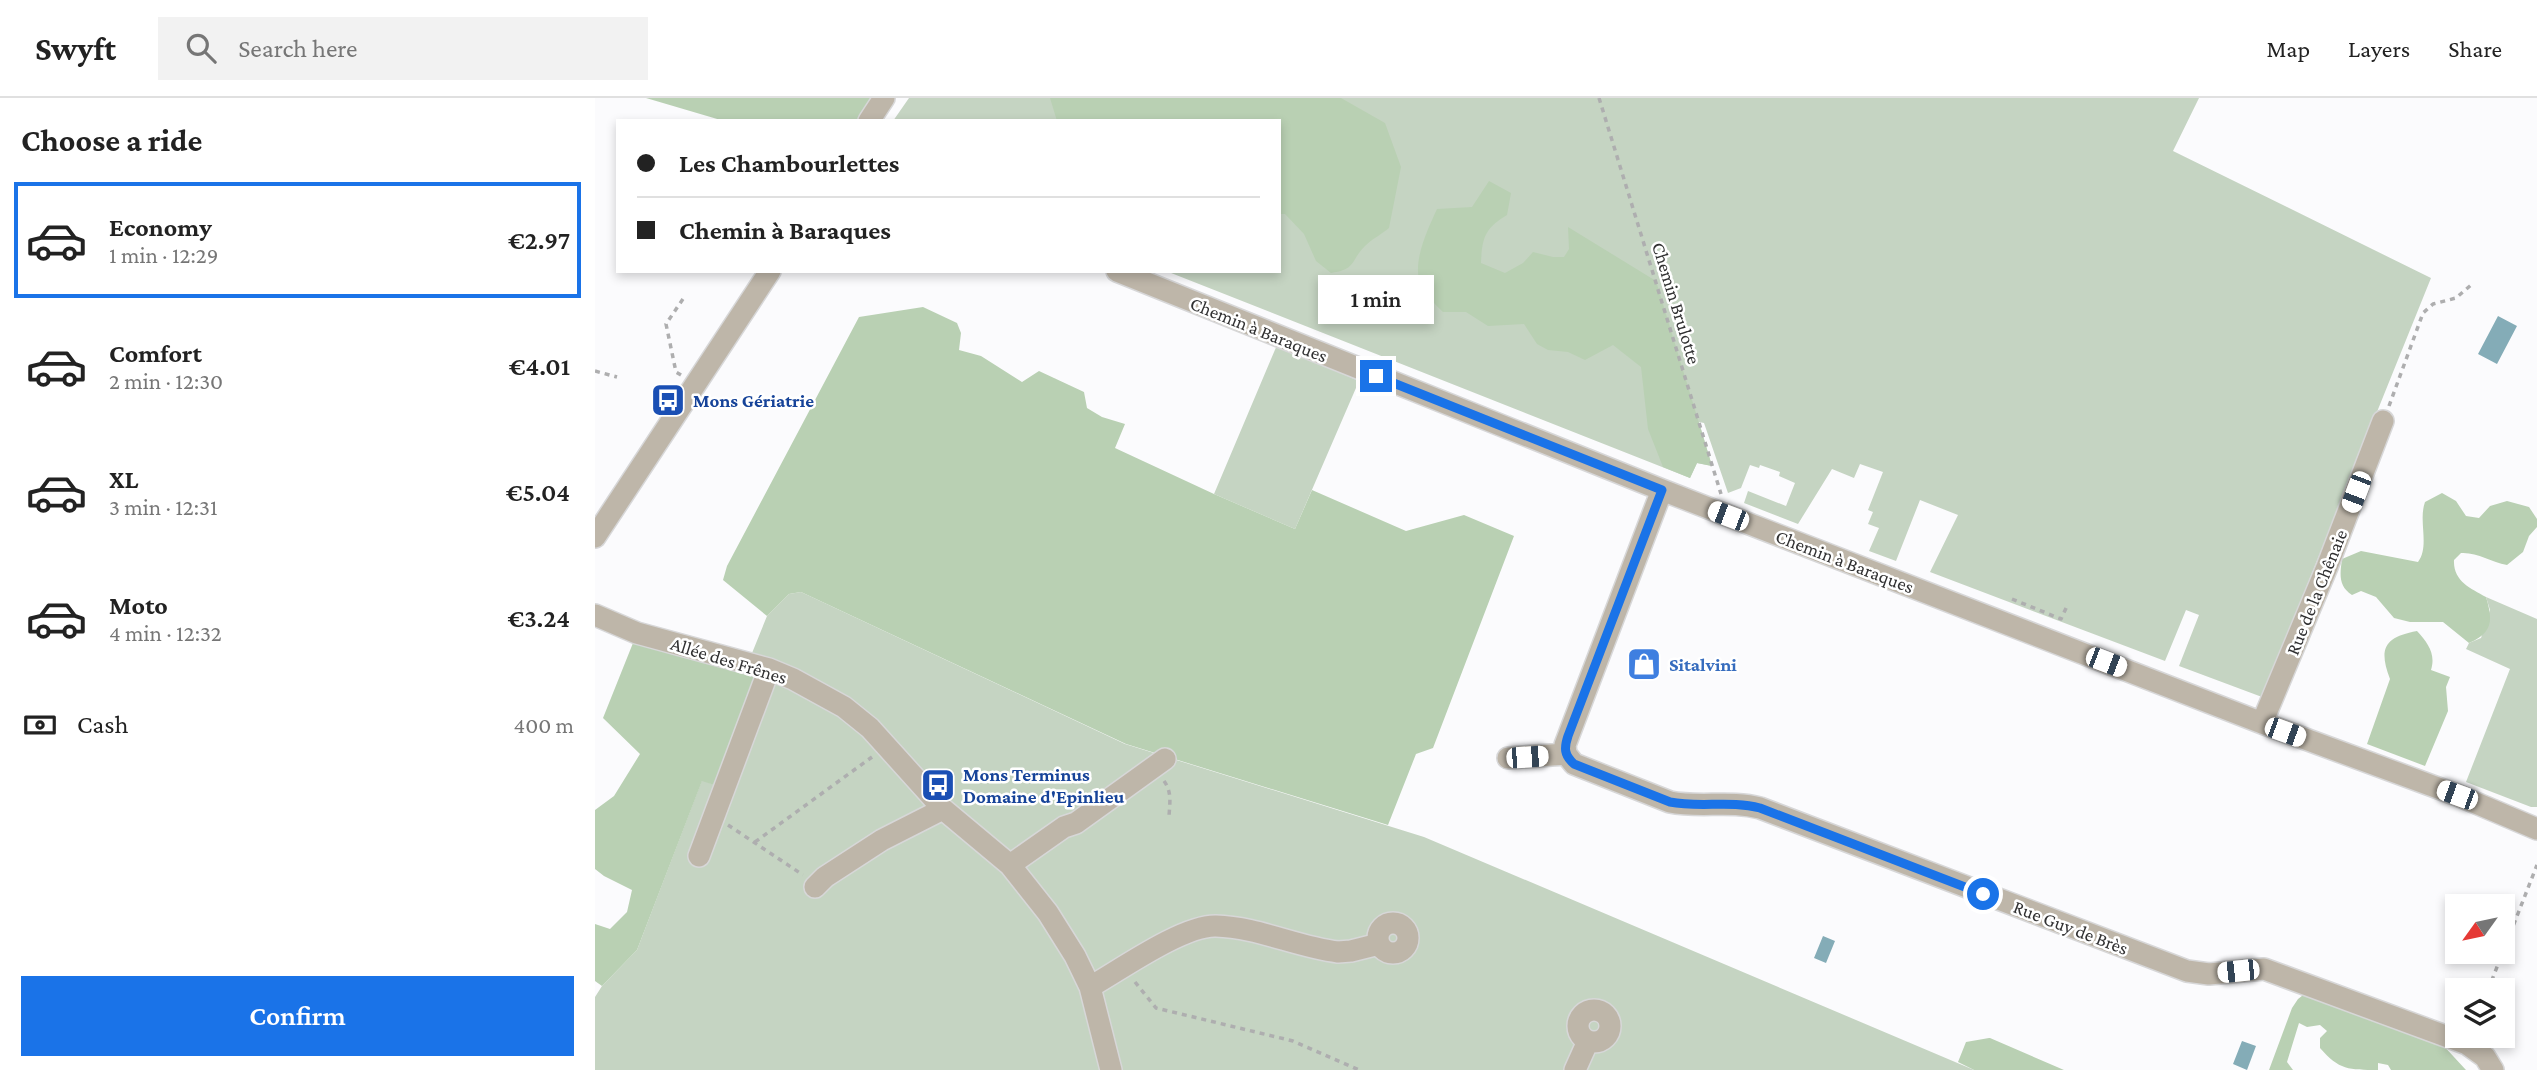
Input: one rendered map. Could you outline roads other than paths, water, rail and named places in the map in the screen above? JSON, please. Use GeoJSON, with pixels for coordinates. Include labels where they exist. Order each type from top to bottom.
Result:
{"type":"FeatureCollection","features":[{"type":"Feature","properties":{"kind":"street"},"geometry":{"type":"LineString","coordinates":[[870,119],[884,98]]}},
{"type":"Feature","properties":{"kind":"street"},"geometry":{"type":"LineString","coordinates":[[595,537],[769,273]]}},
{"type":"Feature","properties":{"kind":"street","name":"Chemin à Baraques"},"geometry":{"type":"LineString","coordinates":[[1122,273],[1728,516],[2262,723],[2457,795],[2537,829]]}},
{"type":"Feature","properties":{"kind":"street","name":"Rue de la Chênaie"},"geometry":{"type":"LineString","coordinates":[[2262,723],[2331,558],[2383,421]]}},
{"type":"Feature","properties":{"kind":"street"},"geometry":{"type":"LineString","coordinates":[[1508,758],[1566,754],[1568,736],[1662,490]]}},
{"type":"Feature","properties":{"kind":"street","name":"Allée des Frênes"},"geometry":{"type":"LineString","coordinates":[[595,615],[637,633],[769,669],[818,691],[870,728],[943,809],[1010,865],[1048,913],[1075,956],[1090,987],[1111,1070]]}},
{"type":"Feature","properties":{"kind":"street"},"geometry":{"type":"LineString","coordinates":[[699,856],[769,669]]}},
{"type":"Feature","properties":{"kind":"street","name":"Rue Guy de Brès"},"geometry":{"type":"LineString","coordinates":[[1566,754],[1574,764],[1670,802],[1683,805],[1735,803],[1760,808],[2187,971],[2209,974],[2264,969],[2466,1044],[2485,1056],[2493,1070]]}},
{"type":"Feature","properties":{"kind":"street"},"geometry":{"type":"LineString","coordinates":[[1010,865],[1064,827],[1076,823],[1165,759]]}},
{"type":"Feature","properties":{"kind":"street"},"geometry":{"type":"LineString","coordinates":[[815,885],[881,840],[943,809]]}},
{"type":"Feature","properties":{"kind":"street"},"geometry":{"type":"LineString","coordinates":[[1090,987],[1184,934],[1204,927],[1227,927],[1338,952],[1380,944]]}},
{"type":"Feature","properties":{"kind":"street"},"geometry":{"type":"LineString","coordinates":[[1574,1070],[1588,1041]]}},
{"type":"Feature","properties":{"kind":"water"},"geometry":{"type":"Polygon","coordinates":[[[2498,316],[2517,326],[2497,364],[2478,354],[2498,316]]]}},
{"type":"Feature","properties":{"kind":"water"},"geometry":{"type":"Polygon","coordinates":[[[1823,936],[1835,941],[1826,963],[1814,958],[1823,936]]]}},
{"type":"Feature","properties":{"kind":"water"},"geometry":{"type":"Polygon","coordinates":[[[2242,1041],[2256,1046],[2247,1070],[2233,1064],[2242,1041]]]}},
{"type":"Feature","properties":{"kind":"place","name":"Mons Gériatrie"},"geometry":{"type":"Point","coordinates":[668,400]}},
{"type":"Feature","properties":{"kind":"place","name":"Sitalvini"},"geometry":{"type":"Point","coordinates":[1644,664]}},
{"type":"Feature","properties":{"kind":"place","name":"Mons Terminus Domaine d'Epinlieu"},"geometry":{"type":"Point","coordinates":[938,785]}}]}
